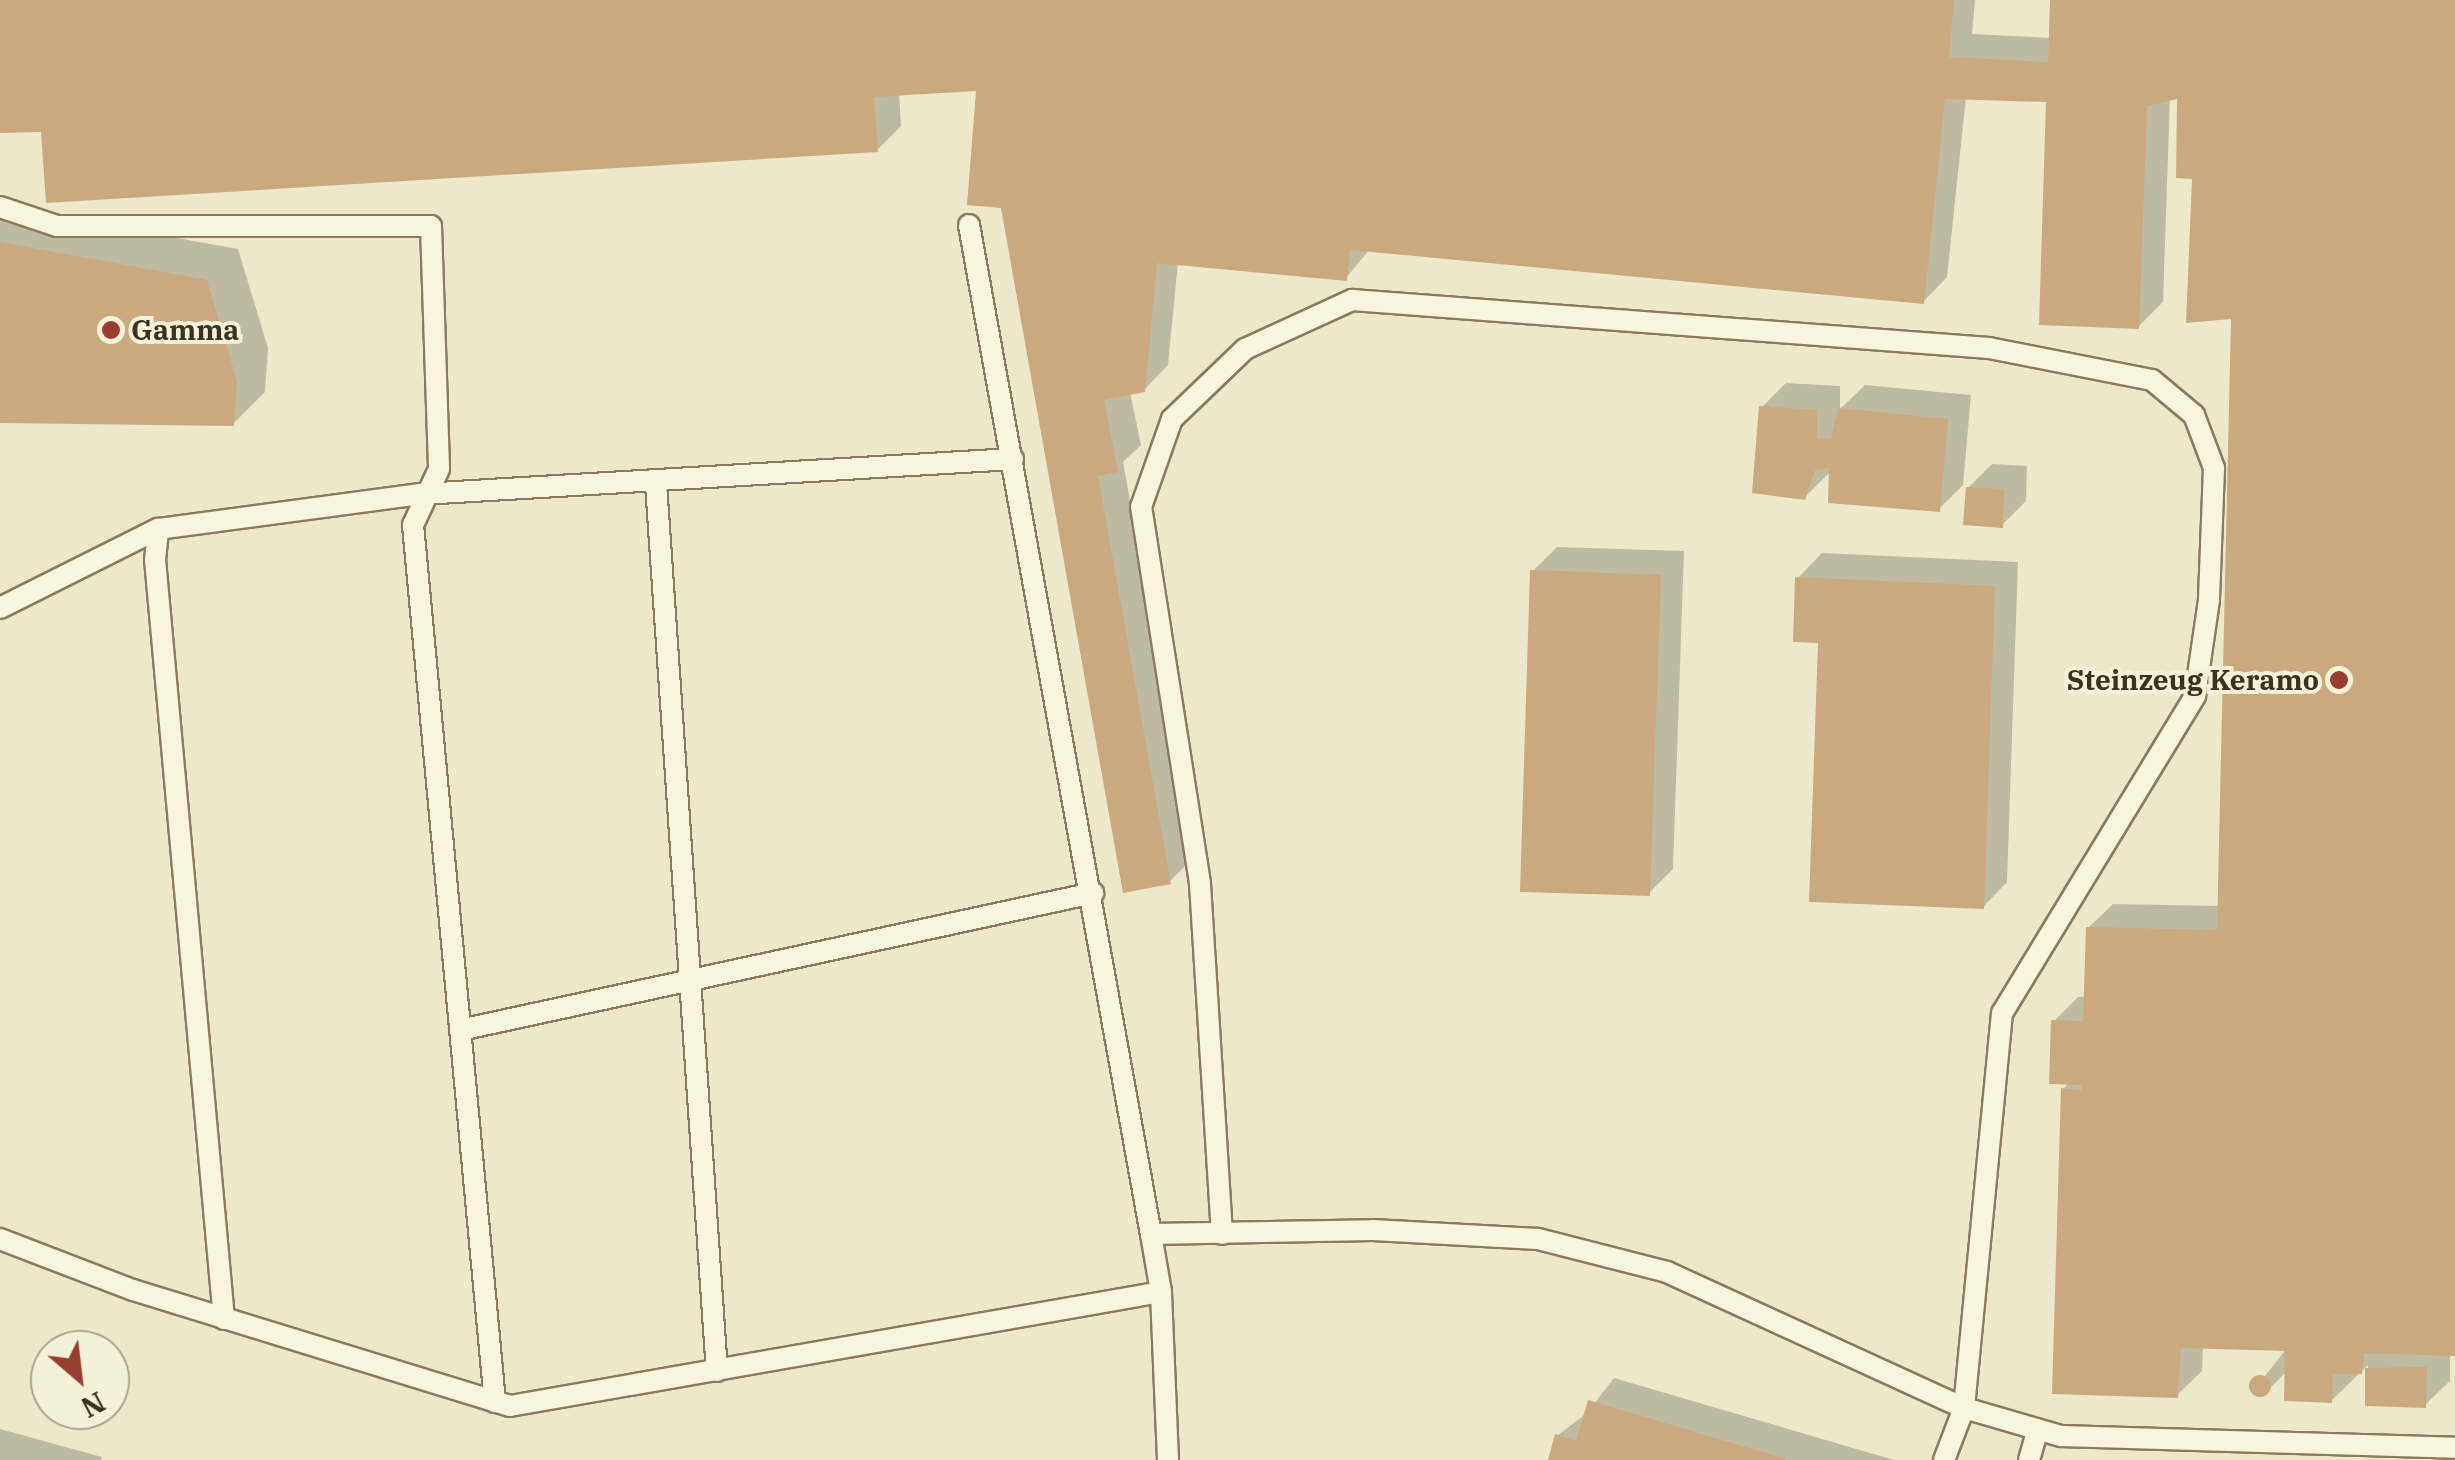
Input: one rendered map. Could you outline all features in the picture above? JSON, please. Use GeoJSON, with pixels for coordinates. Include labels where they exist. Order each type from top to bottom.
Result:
{"type":"FeatureCollection","features":[{"type":"Feature","properties":{"kind":"lane"},"geometry":{"type":"LineString","coordinates":[[0,207],[57,226],[431,226],[439,469],[422,494],[413,525],[495,1402]]}},
{"type":"Feature","properties":{"kind":"lane"},"geometry":{"type":"LineString","coordinates":[[969,225],[1161,1292],[1168,1460]]}},
{"type":"Feature","properties":{"kind":"lane"},"geometry":{"type":"LineString","coordinates":[[1222,1234],[1200,883],[1141,507],[1172,419],[1245,348],[1352,300],[1988,348],[2152,380],[2194,414],[2214,468],[2209,600],[2195,696],[2002,1012],[1964,1408],[1944,1460]]}},
{"type":"Feature","properties":{"kind":"lane"},"geometry":{"type":"LineString","coordinates":[[0,608],[158,529],[422,494],[656,484],[1012,459]]}},
{"type":"Feature","properties":{"kind":"lane"},"geometry":{"type":"LineString","coordinates":[[656,484],[716,1371]]}},
{"type":"Feature","properties":{"kind":"lane"},"geometry":{"type":"LineString","coordinates":[[158,529],[155,560],[224,1320]]}},
{"type":"Feature","properties":{"kind":"lane"},"geometry":{"type":"LineString","coordinates":[[460,1030],[690,976],[1092,893]]}},
{"type":"Feature","properties":{"kind":"lane"},"geometry":{"type":"LineString","coordinates":[[1151,1234],[1373,1230],[1538,1239],[1666,1272],[1964,1408],[2061,1436],[2455,1448]]}},
{"type":"Feature","properties":{"kind":"lane"},"geometry":{"type":"LineString","coordinates":[[0,1239],[224,1320],[510,1406],[1161,1292]]}},
{"type":"Feature","properties":{"kind":"lane"},"geometry":{"type":"LineString","coordinates":[[2029,1460],[2038,1430]]}},
{"type":"Feature","properties":{"kind":"building","name":"Steinzeug Keramo"},"geometry":{"type":"Polygon","coordinates":[[[0,0],[1954,0],[1949,57],[2048,62],[2050,0],[2455,0],[2455,1356],[2364,1353],[2362,1374],[2333,1374],[2332,1403],[2284,1401],[2285,1351],[2181,1348],[2178,1398],[2052,1394],[2061,1088],[2082,1091],[2082,1085],[2049,1084],[2051,1020],[2083,1021],[2086,927],[2217,930],[2231,319],[2186,323],[2192,179],[2176,178],[2177,99],[2147,106],[2139,329],[2039,325],[2046,102],[1945,99],[1924,304],[1350,250],[1347,281],[1157,263],[1145,392],[1104,400],[1118,472],[1098,476],[1171,884],[1123,893],[1001,208],[967,205],[976,91],[874,97],[878,152],[46,203],[41,132],[0,133],[0,0]]]}},
{"type":"Feature","properties":{"kind":"building","name":"Gamma"},"geometry":{"type":"Polygon","coordinates":[[[0,242],[207,280],[237,381],[234,426],[0,423],[0,242]]]}},
{"type":"Feature","properties":{"kind":"building"},"geometry":{"type":"Polygon","coordinates":[[[1759,406],[1817,410],[1817,438],[1831,439],[1838,408],[1948,419],[1940,512],[1828,503],[1829,468],[1815,470],[1805,500],[1752,493],[1759,406]]]}},
{"type":"Feature","properties":{"kind":"building"},"geometry":{"type":"Polygon","coordinates":[[[1966,487],[2004,489],[2003,528],[1963,525],[1966,487]]]}},
{"type":"Feature","properties":{"kind":"building"},"geometry":{"type":"Polygon","coordinates":[[[1530,570],[1661,575],[1650,896],[1520,892],[1530,570]]]}},
{"type":"Feature","properties":{"kind":"building"},"geometry":{"type":"Polygon","coordinates":[[[1795,577],[1995,586],[1984,909],[1809,902],[1818,643],[1793,642],[1795,577]]]}},
{"type":"Feature","properties":{"kind":"building"},"geometry":{"type":"Polygon","coordinates":[[[2427,1367],[2426,1408],[2365,1406],[2365,1368],[2427,1367]]]}},
{"type":"Feature","properties":{"kind":"building"},"geometry":{"type":"Polygon","coordinates":[[[2260,1375],[2268,1378],[2268,1394],[2260,1397],[2252,1394],[2249,1386],[2252,1378],[2260,1375]]]}},
{"type":"Feature","properties":{"kind":"building"},"geometry":{"type":"Polygon","coordinates":[[[1588,1400],[1786,1460],[1548,1460],[1555,1434],[1576,1441],[1588,1400]]]}},
{"type":"Feature","properties":{"kind":"place","name":"Gamma"},"geometry":{"type":"Point","coordinates":[111,330]}},
{"type":"Feature","properties":{"kind":"place","name":"Steinzeug Keramo"},"geometry":{"type":"Point","coordinates":[2339,680]}}]}
